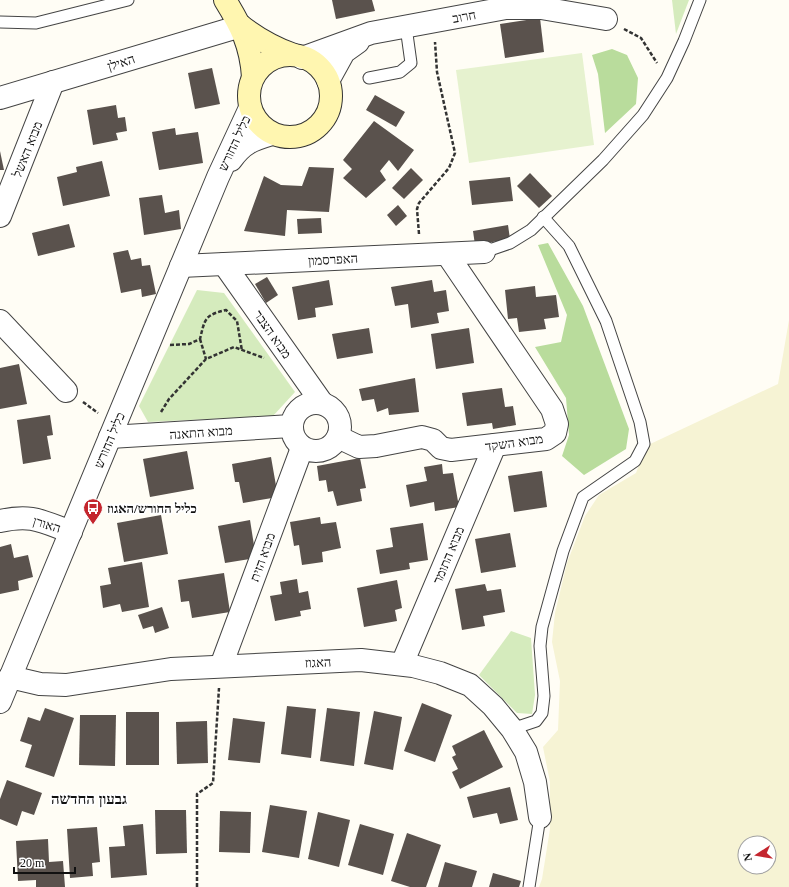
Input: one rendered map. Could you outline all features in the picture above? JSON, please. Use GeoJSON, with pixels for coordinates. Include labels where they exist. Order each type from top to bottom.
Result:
{"type":"FeatureCollection","features":[{"type":"Feature","properties":{"kind":"street"},"geometry":{"type":"LineString","coordinates":[[225,0],[241,26],[248,45],[253,76]]}},
{"type":"Feature","properties":{"kind":"street","name":"חרוב"},"geometry":{"type":"LineString","coordinates":[[298,57],[371,33],[506,8],[541,8],[606,19]]}},
{"type":"Feature","properties":{"kind":"street"},"geometry":{"type":"LineString","coordinates":[[241,26],[268,45],[314,62],[328,81],[331,95],[329,110],[322,122],[307,134],[293,138],[272,134],[260,126],[250,108],[248,94],[253,76],[262,65],[280,56],[298,57]]}},
{"type":"Feature","properties":{"kind":"street","name":"האילן"},"geometry":{"type":"LineString","coordinates":[[0,98],[241,26]]}},
{"type":"Feature","properties":{"kind":"street","name":"חרוב"},"geometry":{"type":"LineString","coordinates":[[328,81],[344,52],[371,33]]}},
{"type":"Feature","properties":{"kind":"street","name":"מבוא האשל"},"geometry":{"type":"LineString","coordinates":[[0,216],[53,82]]}},
{"type":"Feature","properties":{"kind":"street","name":"כליל החורש"},"geometry":{"type":"LineString","coordinates":[[0,702],[218,178],[250,108]]}},
{"type":"Feature","properties":{"kind":"street","name":"כליל החורש"},"geometry":{"type":"LineString","coordinates":[[218,178],[239,149],[251,140],[272,134]]}},
{"type":"Feature","properties":{"kind":"street","name":"האפרסמון"},"geometry":{"type":"LineString","coordinates":[[181,266],[484,252]]}},
{"type":"Feature","properties":{"kind":"street","name":"מבוא השקד"},"geometry":{"type":"LineString","coordinates":[[338,438],[359,447],[376,446],[422,437],[433,440],[441,448],[451,450],[546,439],[555,433],[557,424],[552,409],[448,254]]}},
{"type":"Feature","properties":{"kind":"street","name":"מבוא הצבר"},"geometry":{"type":"LineString","coordinates":[[224,264],[322,403]]}},
{"type":"Feature","properties":{"kind":"street"},"geometry":{"type":"LineString","coordinates":[[0,321],[66,391]]}},
{"type":"Feature","properties":{"kind":"street"},"geometry":{"type":"LineString","coordinates":[[322,403],[334,411],[338,418],[340,426],[338,438],[334,445],[322,451],[310,452],[302,448],[296,442],[291,426],[293,418],[298,410],[305,405],[322,403]]}},
{"type":"Feature","properties":{"kind":"street","name":"מבוא התאנה"},"geometry":{"type":"LineString","coordinates":[[113,431],[147,435],[291,426]]}},
{"type":"Feature","properties":{"kind":"street","name":"מבוא התומר"},"geometry":{"type":"LineString","coordinates":[[402,664],[495,445]]}},
{"type":"Feature","properties":{"kind":"street","name":"מבוא הזית"},"geometry":{"type":"LineString","coordinates":[[221,666],[302,448]]}},
{"type":"Feature","properties":{"kind":"street","name":"האורן"},"geometry":{"type":"LineString","coordinates":[[0,521],[20,517],[38,519],[71,532]]}},
{"type":"Feature","properties":{"kind":"street","name":"האגוז"},"geometry":{"type":"LineString","coordinates":[[10,677],[40,684],[66,685],[171,669],[361,660],[402,664],[440,673],[470,685],[493,706],[512,730],[526,752],[535,782],[540,816]]}},
{"type":"Feature","properties":{"kind":"lane"},"geometry":{"type":"LineString","coordinates":[[0,22],[36,23],[128,0]]}},
{"type":"Feature","properties":{"kind":"lane"},"geometry":{"type":"LineString","coordinates":[[484,252],[510,243],[531,230],[603,160],[643,115],[667,78],[684,41],[700,0]]}},
{"type":"Feature","properties":{"kind":"lane"},"geometry":{"type":"LineString","coordinates":[[369,78],[400,72],[411,63],[406,27]]}},
{"type":"Feature","properties":{"kind":"lane"},"geometry":{"type":"LineString","coordinates":[[512,730],[536,721],[542,713],[544,696],[540,646],[542,627],[563,551],[583,497],[635,461],[644,444],[640,422],[606,321],[569,246],[543,217]]}},
{"type":"Feature","properties":{"kind":"lane"},"geometry":{"type":"LineString","coordinates":[[529,887],[540,816]]}},
{"type":"Feature","properties":{"kind":"path"},"geometry":{"type":"LineString","coordinates":[[606,19],[641,38],[667,78]]}},
{"type":"Feature","properties":{"kind":"path"},"geometry":{"type":"LineString","coordinates":[[420,255],[417,210],[419,203],[449,168],[455,153],[437,72],[434,22]]}},
{"type":"Feature","properties":{"kind":"path"},"geometry":{"type":"LineString","coordinates":[[206,359],[200,339],[204,321],[210,314],[226,310],[237,321],[242,351]]}},
{"type":"Feature","properties":{"kind":"path"},"geometry":{"type":"LineString","coordinates":[[148,346],[189,344],[200,339]]}},
{"type":"Feature","properties":{"kind":"path"},"geometry":{"type":"LineString","coordinates":[[147,435],[169,399],[206,359],[234,347],[298,369]]}},
{"type":"Feature","properties":{"kind":"path"},"geometry":{"type":"LineString","coordinates":[[66,391],[113,431]]}},
{"type":"Feature","properties":{"kind":"path"},"geometry":{"type":"LineString","coordinates":[[197,887],[197,794],[213,783],[221,666]]}},
{"type":"Feature","properties":{"kind":"shaded area"},"geometry":{"type":"Polygon","coordinates":[[[789,320],[789,887],[539,887],[542,879],[550,829],[550,782],[543,747],[558,730],[560,681],[552,642],[555,613],[567,563],[585,516],[599,495],[636,473],[646,446],[778,384],[789,320]]]}},
{"type":"Feature","properties":{"kind":"green space"},"geometry":{"type":"Polygon","coordinates":[[[672,0],[689,0],[676,34],[672,0]]]}},
{"type":"Feature","properties":{"kind":"green space"},"geometry":{"type":"Polygon","coordinates":[[[612,49],[627,55],[638,78],[636,104],[605,133],[598,74],[592,55],[612,49]]]}},
{"type":"Feature","properties":{"kind":"green space"},"geometry":{"type":"Polygon","coordinates":[[[582,53],[594,145],[469,163],[456,70],[582,53]]]}},
{"type":"Feature","properties":{"kind":"green space"},"geometry":{"type":"Polygon","coordinates":[[[548,243],[583,306],[629,429],[626,449],[584,475],[562,456],[569,435],[566,398],[535,347],[561,342],[567,315],[538,245],[548,243]]]}},
{"type":"Feature","properties":{"kind":"green space"},"geometry":{"type":"Polygon","coordinates":[[[197,290],[224,293],[295,392],[273,416],[148,422],[139,406],[197,290]]]}},
{"type":"Feature","properties":{"kind":"green space"},"geometry":{"type":"Polygon","coordinates":[[[511,631],[531,638],[535,695],[532,714],[517,713],[479,675],[511,631]]]}},
{"type":"Feature","properties":{"kind":"building"},"geometry":{"type":"Polygon","coordinates":[[[332,0],[372,0],[375,11],[336,19],[332,0]]]}},
{"type":"Feature","properties":{"kind":"building"},"geometry":{"type":"Polygon","coordinates":[[[540,18],[544,52],[505,58],[500,24],[540,18]]]}},
{"type":"Feature","properties":{"kind":"building"},"geometry":{"type":"Polygon","coordinates":[[[212,68],[220,104],[195,109],[188,73],[212,68]]]}},
{"type":"Feature","properties":{"kind":"building"},"geometry":{"type":"Polygon","coordinates":[[[375,95],[405,112],[396,127],[366,110],[375,95]]]}},
{"type":"Feature","properties":{"kind":"building"},"geometry":{"type":"Polygon","coordinates":[[[116,105],[118,118],[125,117],[127,131],[116,133],[118,140],[93,145],[87,110],[116,105]]]}},
{"type":"Feature","properties":{"kind":"building"},"geometry":{"type":"Polygon","coordinates":[[[374,121],[414,150],[398,171],[389,160],[380,171],[386,180],[366,198],[343,178],[352,169],[343,160],[374,121]]]}},
{"type":"Feature","properties":{"kind":"building"},"geometry":{"type":"Polygon","coordinates":[[[175,128],[176,135],[198,132],[203,163],[159,170],[152,132],[175,128]]]}},
{"type":"Feature","properties":{"kind":"building"},"geometry":{"type":"Polygon","coordinates":[[[0,151],[4,170],[0,170],[0,151]]]}},
{"type":"Feature","properties":{"kind":"building"},"geometry":{"type":"Polygon","coordinates":[[[102,161],[110,196],[63,206],[57,177],[77,172],[76,167],[102,161]]]}},
{"type":"Feature","properties":{"kind":"building"},"geometry":{"type":"Polygon","coordinates":[[[309,167],[334,168],[329,212],[287,210],[285,236],[244,231],[264,176],[281,185],[302,186],[309,167]]]}},
{"type":"Feature","properties":{"kind":"building"},"geometry":{"type":"Polygon","coordinates":[[[411,168],[423,180],[404,199],[392,188],[411,168]]]}},
{"type":"Feature","properties":{"kind":"building"},"geometry":{"type":"Polygon","coordinates":[[[530,173],[552,196],[539,208],[517,186],[530,173]]]}},
{"type":"Feature","properties":{"kind":"building"},"geometry":{"type":"Polygon","coordinates":[[[510,177],[513,201],[472,205],[469,181],[510,177]]]}},
{"type":"Feature","properties":{"kind":"building"},"geometry":{"type":"Polygon","coordinates":[[[162,195],[165,213],[179,210],[181,229],[144,235],[139,198],[162,195]]]}},
{"type":"Feature","properties":{"kind":"building"},"geometry":{"type":"Polygon","coordinates":[[[398,205],[407,216],[396,226],[387,215],[398,205]]]}},
{"type":"Feature","properties":{"kind":"building"},"geometry":{"type":"Polygon","coordinates":[[[321,218],[322,233],[298,234],[297,219],[321,218]]]}},
{"type":"Feature","properties":{"kind":"building"},"geometry":{"type":"Polygon","coordinates":[[[69,224],[75,247],[38,256],[32,233],[69,224]]]}},
{"type":"Feature","properties":{"kind":"building"},"geometry":{"type":"Polygon","coordinates":[[[508,225],[510,239],[475,245],[473,231],[508,225]]]}},
{"type":"Feature","properties":{"kind":"building"},"geometry":{"type":"Polygon","coordinates":[[[128,250],[131,260],[141,258],[142,266],[150,265],[156,294],[142,297],[141,289],[121,293],[113,253],[128,250]]]}},
{"type":"Feature","properties":{"kind":"building"},"geometry":{"type":"Polygon","coordinates":[[[267,277],[278,295],[266,303],[255,284],[267,277]]]}},
{"type":"Feature","properties":{"kind":"building"},"geometry":{"type":"Polygon","coordinates":[[[329,280],[333,305],[315,308],[316,317],[298,320],[292,287],[329,280]]]}},
{"type":"Feature","properties":{"kind":"building"},"geometry":{"type":"Polygon","coordinates":[[[432,280],[434,292],[446,290],[449,311],[437,313],[439,323],[411,328],[408,304],[395,306],[391,287],[432,280]]]}},
{"type":"Feature","properties":{"kind":"building"},"geometry":{"type":"Polygon","coordinates":[[[535,286],[536,297],[556,295],[559,317],[544,319],[546,329],[519,332],[517,318],[508,319],[505,290],[535,286]]]}},
{"type":"Feature","properties":{"kind":"building"},"geometry":{"type":"Polygon","coordinates":[[[369,328],[373,353],[337,359],[332,334],[369,328]]]}},
{"type":"Feature","properties":{"kind":"building"},"geometry":{"type":"Polygon","coordinates":[[[469,328],[474,363],[436,369],[431,334],[469,328]]]}},
{"type":"Feature","properties":{"kind":"building"},"geometry":{"type":"Polygon","coordinates":[[[19,364],[27,404],[0,409],[0,368],[19,364]]]}},
{"type":"Feature","properties":{"kind":"building"},"geometry":{"type":"Polygon","coordinates":[[[415,378],[419,412],[389,415],[388,408],[377,412],[374,399],[362,401],[359,389],[415,378]]]}},
{"type":"Feature","properties":{"kind":"building"},"geometry":{"type":"Polygon","coordinates":[[[502,388],[505,407],[513,406],[516,425],[493,429],[492,423],[467,426],[462,393],[502,388]]]}},
{"type":"Feature","properties":{"kind":"building"},"geometry":{"type":"Polygon","coordinates":[[[50,415],[53,435],[47,436],[51,459],[23,464],[17,420],[50,415]]]}},
{"type":"Feature","properties":{"kind":"building"},"geometry":{"type":"Polygon","coordinates":[[[187,451],[194,489],[150,497],[143,459],[187,451]]]}},
{"type":"Feature","properties":{"kind":"building"},"geometry":{"type":"Polygon","coordinates":[[[271,457],[278,497],[243,503],[239,482],[235,482],[232,464],[271,457]]]}},
{"type":"Feature","properties":{"kind":"building"},"geometry":{"type":"Polygon","coordinates":[[[360,458],[366,488],[360,489],[362,501],[337,506],[333,491],[328,492],[326,480],[319,481],[317,466],[360,458]]]}},
{"type":"Feature","properties":{"kind":"building"},"geometry":{"type":"Polygon","coordinates":[[[442,464],[443,474],[453,473],[459,507],[435,511],[434,502],[410,507],[406,485],[427,481],[424,467],[442,464]]]}},
{"type":"Feature","properties":{"kind":"building"},"geometry":{"type":"Polygon","coordinates":[[[542,471],[547,507],[514,512],[508,476],[542,471]]]}},
{"type":"Feature","properties":{"kind":"building"},"geometry":{"type":"Polygon","coordinates":[[[161,515],[168,554],[124,562],[117,523],[161,515]]]}},
{"type":"Feature","properties":{"kind":"building"},"geometry":{"type":"Polygon","coordinates":[[[320,517],[321,524],[336,522],[341,548],[322,552],[323,562],[302,565],[299,545],[294,546],[290,522],[320,517]]]}},
{"type":"Feature","properties":{"kind":"building"},"geometry":{"type":"Polygon","coordinates":[[[250,520],[256,558],[225,563],[218,526],[250,520]]]}},
{"type":"Feature","properties":{"kind":"building"},"geometry":{"type":"Polygon","coordinates":[[[423,523],[428,560],[409,563],[410,569],[380,574],[376,550],[393,547],[390,528],[423,523]]]}},
{"type":"Feature","properties":{"kind":"building"},"geometry":{"type":"Polygon","coordinates":[[[510,533],[516,567],[481,573],[475,539],[510,533]]]}},
{"type":"Feature","properties":{"kind":"building"},"geometry":{"type":"Polygon","coordinates":[[[11,544],[14,558],[28,555],[33,577],[18,581],[19,590],[0,594],[0,547],[11,544]]]}},
{"type":"Feature","properties":{"kind":"building"},"geometry":{"type":"Polygon","coordinates":[[[142,562],[149,607],[122,612],[120,604],[103,608],[100,586],[111,584],[108,568],[142,562]]]}},
{"type":"Feature","properties":{"kind":"building"},"geometry":{"type":"Polygon","coordinates":[[[224,573],[230,612],[192,618],[189,601],[181,602],[178,580],[224,573]]]}},
{"type":"Feature","properties":{"kind":"building"},"geometry":{"type":"Polygon","coordinates":[[[297,579],[299,593],[308,591],[311,609],[300,611],[301,616],[275,621],[270,596],[282,594],[280,582],[297,579]]]}},
{"type":"Feature","properties":{"kind":"building"},"geometry":{"type":"Polygon","coordinates":[[[397,580],[402,608],[395,610],[397,621],[364,627],[357,588],[397,580]]]}},
{"type":"Feature","properties":{"kind":"building"},"geometry":{"type":"Polygon","coordinates":[[[485,584],[487,591],[501,589],[505,612],[483,616],[485,626],[462,630],[455,589],[485,584]]]}},
{"type":"Feature","properties":{"kind":"building"},"geometry":{"type":"Polygon","coordinates":[[[162,607],[169,628],[155,633],[153,626],[143,629],[138,615],[162,607]]]}},
{"type":"Feature","properties":{"kind":"building"},"geometry":{"type":"Polygon","coordinates":[[[422,703],[452,715],[435,762],[404,751],[422,703]]]}},
{"type":"Feature","properties":{"kind":"building"},"geometry":{"type":"Polygon","coordinates":[[[287,706],[316,709],[311,758],[281,754],[287,706]]]}},
{"type":"Feature","properties":{"kind":"building"},"geometry":{"type":"Polygon","coordinates":[[[45,708],[74,718],[54,777],[25,767],[32,745],[20,741],[28,717],[40,721],[45,708]]]}},
{"type":"Feature","properties":{"kind":"building"},"geometry":{"type":"Polygon","coordinates":[[[327,708],[360,712],[354,766],[320,761],[327,708]]]}},
{"type":"Feature","properties":{"kind":"building"},"geometry":{"type":"Polygon","coordinates":[[[374,711],[402,717],[393,770],[364,764],[374,711]]]}},
{"type":"Feature","properties":{"kind":"building"},"geometry":{"type":"Polygon","coordinates":[[[126,712],[159,712],[159,765],[126,765],[126,712]]]}},
{"type":"Feature","properties":{"kind":"building"},"geometry":{"type":"Polygon","coordinates":[[[80,715],[116,715],[115,766],[79,765],[80,715]]]}},
{"type":"Feature","properties":{"kind":"building"},"geometry":{"type":"Polygon","coordinates":[[[233,718],[265,722],[260,763],[228,760],[233,718]]]}},
{"type":"Feature","properties":{"kind":"building"},"geometry":{"type":"Polygon","coordinates":[[[207,721],[208,763],[177,764],[176,722],[207,721]]]}},
{"type":"Feature","properties":{"kind":"building"},"geometry":{"type":"Polygon","coordinates":[[[484,730],[503,767],[460,789],[452,772],[458,769],[452,757],[456,755],[452,746],[484,730]]]}},
{"type":"Feature","properties":{"kind":"building"},"geometry":{"type":"Polygon","coordinates":[[[7,780],[42,793],[34,815],[22,811],[17,826],[0,819],[0,799],[7,780]]]}},
{"type":"Feature","properties":{"kind":"building"},"geometry":{"type":"Polygon","coordinates":[[[510,787],[518,820],[500,824],[497,813],[473,818],[467,797],[510,787]]]}},
{"type":"Feature","properties":{"kind":"building"},"geometry":{"type":"Polygon","coordinates":[[[270,805],[307,811],[299,858],[262,852],[270,805]]]}},
{"type":"Feature","properties":{"kind":"building"},"geometry":{"type":"Polygon","coordinates":[[[155,810],[186,810],[187,853],[156,854],[155,810]]]}},
{"type":"Feature","properties":{"kind":"building"},"geometry":{"type":"Polygon","coordinates":[[[220,811],[251,812],[250,853],[219,852],[220,811]]]}},
{"type":"Feature","properties":{"kind":"building"},"geometry":{"type":"Polygon","coordinates":[[[318,812],[350,820],[339,867],[308,859],[318,812]]]}},
{"type":"Feature","properties":{"kind":"building"},"geometry":{"type":"Polygon","coordinates":[[[143,824],[147,875],[111,878],[109,847],[125,846],[123,826],[143,824]]]}},
{"type":"Feature","properties":{"kind":"building"},"geometry":{"type":"Polygon","coordinates":[[[360,824],[394,834],[383,875],[348,865],[360,824]]]}},
{"type":"Feature","properties":{"kind":"building"},"geometry":{"type":"Polygon","coordinates":[[[97,827],[100,862],[92,863],[93,876],[70,878],[67,829],[97,827]]]}},
{"type":"Feature","properties":{"kind":"building"},"geometry":{"type":"Polygon","coordinates":[[[407,833],[441,845],[426,887],[410,887],[391,881],[407,833]]]}},
{"type":"Feature","properties":{"kind":"building"},"geometry":{"type":"Polygon","coordinates":[[[48,839],[49,862],[63,861],[65,887],[36,887],[36,880],[18,881],[16,841],[48,839]]]}},
{"type":"Feature","properties":{"kind":"building"},"geometry":{"type":"Polygon","coordinates":[[[445,862],[477,871],[472,887],[438,887],[445,862]]]}},
{"type":"Feature","properties":{"kind":"building"},"geometry":{"type":"Polygon","coordinates":[[[493,873],[521,881],[519,887],[489,887],[493,873]]]}},
{"type":"Feature","properties":{"kind":"place","name":"כליל החורש/האגוז"},"geometry":{"type":"Point","coordinates":[93,525]}},
{"type":"Feature","properties":{"kind":"district","name":"גבעון החדשה"},"geometry":{"type":"Point","coordinates":[89,799]}}]}
